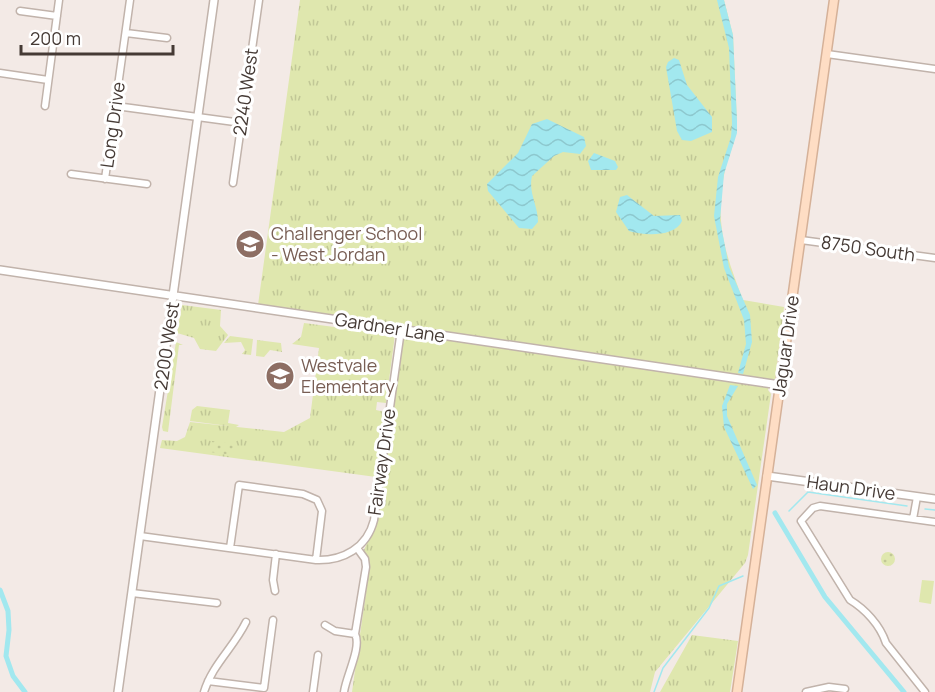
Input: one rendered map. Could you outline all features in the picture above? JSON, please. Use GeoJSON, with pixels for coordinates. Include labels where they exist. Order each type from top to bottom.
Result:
{"type":"FeatureCollection","features":[{"type":"Feature","properties":{"kind":"main road","name":"Jaguar Drive"},"geometry":{"type":"LineString","coordinates":[[737,692],[834,0]]}},
{"type":"Feature","properties":{"kind":"street"},"geometry":{"type":"LineString","coordinates":[[45,106],[59,0]]}},
{"type":"Feature","properties":{"kind":"street","name":"Long Drive"},"geometry":{"type":"LineString","coordinates":[[105,178],[130,0]]}},
{"type":"Feature","properties":{"kind":"street","name":"2200 West"},"geometry":{"type":"LineString","coordinates":[[118,692],[214,0]]}},
{"type":"Feature","properties":{"kind":"street","name":"2240 West"},"geometry":{"type":"LineString","coordinates":[[233,183],[259,0]]}},
{"type":"Feature","properties":{"kind":"street"},"geometry":{"type":"LineString","coordinates":[[20,10],[57,16]]}},
{"type":"Feature","properties":{"kind":"street"},"geometry":{"type":"LineString","coordinates":[[126,33],[167,38]]}},
{"type":"Feature","properties":{"kind":"street"},"geometry":{"type":"LineString","coordinates":[[827,54],[935,69]]}},
{"type":"Feature","properties":{"kind":"street"},"geometry":{"type":"LineString","coordinates":[[0,73],[48,80]]}},
{"type":"Feature","properties":{"kind":"street"},"geometry":{"type":"LineString","coordinates":[[116,106],[242,123]]}},
{"type":"Feature","properties":{"kind":"street"},"geometry":{"type":"LineString","coordinates":[[72,174],[147,184]]}},
{"type":"Feature","properties":{"kind":"street","name":"8750 South"},"geometry":{"type":"LineString","coordinates":[[801,240],[935,258]]}},
{"type":"Feature","properties":{"kind":"street","name":"Gardner Lane"},"geometry":{"type":"LineString","coordinates":[[0,270],[780,385]]}},
{"type":"Feature","properties":{"kind":"street","name":"Fairway Drive"},"geometry":{"type":"LineString","coordinates":[[357,548],[368,534],[374,520],[401,330]]}},
{"type":"Feature","properties":{"kind":"street","name":"Haun Drive"},"geometry":{"type":"LineString","coordinates":[[767,476],[935,499]]}},
{"type":"Feature","properties":{"kind":"street"},"geometry":{"type":"LineString","coordinates":[[231,548],[239,485],[308,495],[317,500],[322,511],[316,560]]}},
{"type":"Feature","properties":{"kind":"street"},"geometry":{"type":"LineString","coordinates":[[914,519],[917,497]]}},
{"type":"Feature","properties":{"kind":"street"},"geometry":{"type":"LineString","coordinates":[[925,692],[886,643],[883,634],[861,605],[850,600],[801,521],[813,508],[820,506],[935,522]]}},
{"type":"Feature","properties":{"kind":"street"},"geometry":{"type":"LineString","coordinates":[[140,536],[316,560],[339,558],[357,548],[365,559],[366,567],[355,634],[358,639],[355,658],[348,670],[344,692]]}},
{"type":"Feature","properties":{"kind":"street"},"geometry":{"type":"LineString","coordinates":[[275,591],[273,580],[276,554]]}},
{"type":"Feature","properties":{"kind":"street"},"geometry":{"type":"LineString","coordinates":[[132,592],[217,603]]}},
{"type":"Feature","properties":{"kind":"street"},"geometry":{"type":"LineString","coordinates":[[208,681],[264,688],[273,620]]}},
{"type":"Feature","properties":{"kind":"street"},"geometry":{"type":"LineString","coordinates":[[204,692],[208,681],[246,622]]}},
{"type":"Feature","properties":{"kind":"street"},"geometry":{"type":"LineString","coordinates":[[325,625],[335,631],[355,634]]}},
{"type":"Feature","properties":{"kind":"street"},"geometry":{"type":"LineString","coordinates":[[313,692],[318,655]]}},
{"type":"Feature","properties":{"kind":"street"},"geometry":{"type":"LineString","coordinates":[[806,692],[833,687],[845,689]]}},
{"type":"Feature","properties":{"kind":"green space"},"geometry":{"type":"Polygon","coordinates":[[[300,0],[724,0],[733,35],[737,121],[736,134],[722,189],[723,237],[743,300],[784,307],[775,381],[770,380],[768,390],[771,394],[748,555],[745,563],[655,672],[650,692],[352,692],[369,570],[369,562],[364,550],[376,523],[403,335],[406,335],[407,329],[258,305],[300,0]]]}},
{"type":"Feature","properties":{"kind":"green space"},"geometry":{"type":"Polygon","coordinates":[[[182,305],[221,310],[220,326],[228,335],[216,351],[200,349],[194,338],[177,333],[182,305]]]}},
{"type":"Feature","properties":{"kind":"green space"},"geometry":{"type":"Polygon","coordinates":[[[304,323],[395,335],[386,403],[377,402],[376,410],[385,412],[376,477],[160,448],[162,440],[177,441],[185,437],[190,422],[284,432],[310,418],[319,348],[292,344],[301,337],[304,323]]]}},
{"type":"Feature","properties":{"kind":"green space"},"geometry":{"type":"Polygon","coordinates":[[[230,336],[253,339],[251,355],[242,354],[245,350],[241,342],[224,343],[230,336]]]}},
{"type":"Feature","properties":{"kind":"green space"},"geometry":{"type":"Polygon","coordinates":[[[257,340],[281,343],[282,352],[270,350],[264,357],[256,356],[257,340]]]}},
{"type":"Feature","properties":{"kind":"green space"},"geometry":{"type":"Polygon","coordinates":[[[176,342],[183,345],[179,345],[168,432],[163,431],[162,427],[176,342]]]}},
{"type":"Feature","properties":{"kind":"green space"},"geometry":{"type":"Polygon","coordinates":[[[197,406],[230,410],[228,423],[239,425],[236,427],[190,421],[192,410],[197,406]]]}},
{"type":"Feature","properties":{"kind":"green space"},"geometry":{"type":"Polygon","coordinates":[[[212,441],[235,444],[233,455],[210,452],[212,441]]]}},
{"type":"Feature","properties":{"kind":"green space"},"geometry":{"type":"Polygon","coordinates":[[[885,552],[891,552],[895,559],[891,566],[885,566],[881,562],[881,556],[885,552]]]}},
{"type":"Feature","properties":{"kind":"green space"},"geometry":{"type":"Polygon","coordinates":[[[922,580],[934,581],[931,604],[919,602],[922,580]]]}},
{"type":"Feature","properties":{"kind":"green space"},"geometry":{"type":"Polygon","coordinates":[[[692,635],[738,641],[730,692],[660,692],[692,635]]]}},
{"type":"Feature","properties":{"kind":"water"},"geometry":{"type":"Polygon","coordinates":[[[717,0],[724,0],[733,35],[737,133],[724,174],[720,220],[729,267],[750,315],[752,342],[743,374],[738,373],[746,344],[744,320],[724,268],[714,216],[718,177],[731,137],[732,123],[729,48],[717,0]]]}},
{"type":"Feature","properties":{"kind":"water"},"geometry":{"type":"Polygon","coordinates":[[[674,58],[679,60],[687,85],[712,117],[712,132],[691,141],[682,140],[677,131],[666,67],[668,62],[674,58]]]}},
{"type":"Feature","properties":{"kind":"water"},"geometry":{"type":"Polygon","coordinates":[[[547,119],[584,137],[586,146],[580,154],[563,152],[554,156],[532,176],[531,188],[538,222],[532,229],[519,228],[488,191],[487,184],[518,153],[532,124],[547,119]]]}},
{"type":"Feature","properties":{"kind":"water"},"geometry":{"type":"Polygon","coordinates":[[[594,153],[615,161],[618,167],[616,170],[591,170],[588,161],[594,153]]]}},
{"type":"Feature","properties":{"kind":"water"},"geometry":{"type":"Polygon","coordinates":[[[627,195],[654,216],[680,215],[682,221],[666,233],[643,234],[629,231],[616,212],[620,197],[627,195]]]}},
{"type":"Feature","properties":{"kind":"water"},"geometry":{"type":"Polygon","coordinates":[[[730,385],[738,386],[727,404],[727,416],[757,485],[753,489],[724,427],[722,406],[730,385]]]}},
{"type":"Feature","properties":{"kind":"waterway"},"geometry":{"type":"LineString","coordinates":[[789,511],[808,492],[907,506]]}},
{"type":"Feature","properties":{"kind":"waterway"},"geometry":{"type":"LineString","coordinates":[[925,509],[935,510]]}},
{"type":"Feature","properties":{"kind":"waterway"},"geometry":{"type":"LineString","coordinates":[[775,513],[825,597],[904,692]]}},
{"type":"Feature","properties":{"kind":"waterway"},"geometry":{"type":"LineString","coordinates":[[654,692],[663,668],[709,608],[719,586],[743,576]]}},
{"type":"Feature","properties":{"kind":"waterway"},"geometry":{"type":"LineString","coordinates":[[0,590],[8,611],[9,630],[6,656],[13,676],[25,692]]}},
{"type":"Feature","properties":{"kind":"place","name":"Challenger School - West Jordan"},"geometry":{"type":"Point","coordinates":[250,244]}},
{"type":"Feature","properties":{"kind":"place","name":"Westvale Elementary"},"geometry":{"type":"Point","coordinates":[280,376]}}]}
